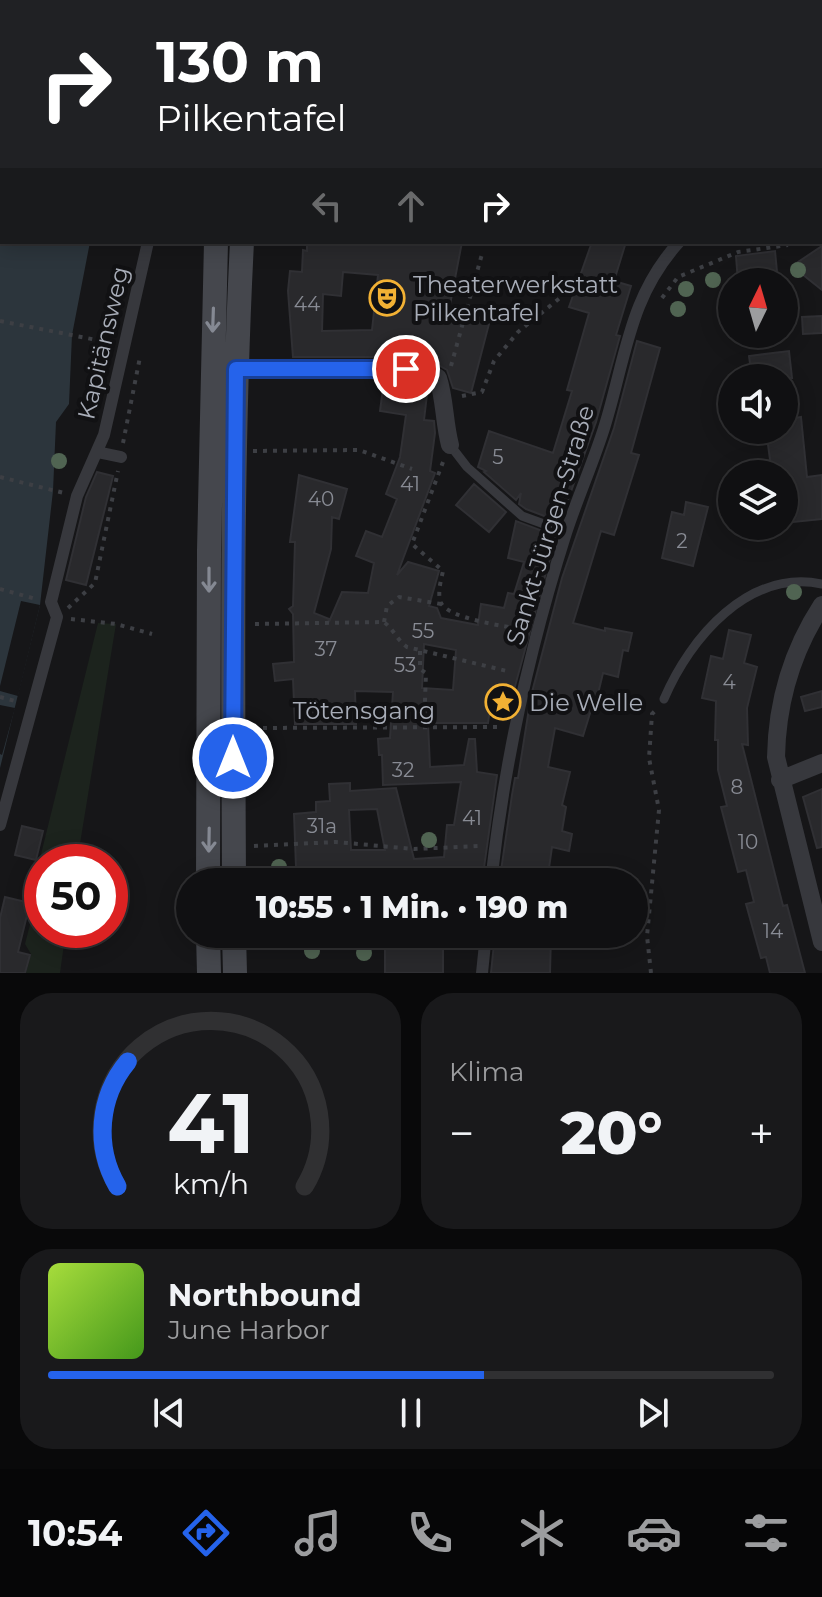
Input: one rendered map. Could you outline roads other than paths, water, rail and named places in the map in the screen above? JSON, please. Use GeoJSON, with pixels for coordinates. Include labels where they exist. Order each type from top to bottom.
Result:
{"type":"FeatureCollection","features":[{"type":"Feature","properties":{"kind":"main road"},"geometry":{"type":"LineString","coordinates":[[208,868],[209,550],[216,244]]}},
{"type":"Feature","properties":{"kind":"main road"},"geometry":{"type":"LineString","coordinates":[[234,868],[232,729],[236,369],[242,244]]}},
{"type":"Feature","properties":{"kind":"main road"},"geometry":{"type":"LineString","coordinates":[[208,948],[209,973]]}},
{"type":"Feature","properties":{"kind":"main road"},"geometry":{"type":"LineString","coordinates":[[234,948],[235,973]]}},
{"type":"Feature","properties":{"kind":"street","name":"Kapitänsweg"},"geometry":{"type":"LineString","coordinates":[[0,825],[57,617],[51,602],[77,496],[104,435],[148,244]]}},
{"type":"Feature","properties":{"kind":"street","name":"Sankt-Jürgen-Straße"},"geometry":{"type":"LineString","coordinates":[[493,868],[514,728],[566,532],[605,426],[631,322],[651,277],[677,244]]}},
{"type":"Feature","properties":{"kind":"street"},"geometry":{"type":"LineString","coordinates":[[236,369],[406,369],[427,372],[441,386],[443,420],[450,445]]}},
{"type":"Feature","properties":{"kind":"street","name":"Kapitänsweg"},"geometry":{"type":"LineString","coordinates":[[97,452],[121,457]]}},
{"type":"Feature","properties":{"kind":"street"},"geometry":{"type":"LineString","coordinates":[[822,605],[807,629],[789,670],[776,731],[780,780],[822,942]]}},
{"type":"Feature","properties":{"kind":"street"},"geometry":{"type":"LineString","coordinates":[[780,780],[822,763]]}},
{"type":"Feature","properties":{"kind":"street"},"geometry":{"type":"LineString","coordinates":[[482,973],[485,948]]}},
{"type":"Feature","properties":{"kind":"lane"},"geometry":{"type":"LineString","coordinates":[[450,445],[467,467],[522,516],[566,532]]}},
{"type":"Feature","properties":{"kind":"lane"},"geometry":{"type":"LineString","coordinates":[[664,699],[675,673],[703,636],[740,599],[777,583],[808,581],[822,584]]}},
{"type":"Feature","properties":{"kind":"place","name":"Theaterwerkstatt Pilkentafel"},"geometry":{"type":"Point","coordinates":[387,298]}},
{"type":"Feature","properties":{"kind":"place","name":"Die Welle"},"geometry":{"type":"Point","coordinates":[503,702]}}]}
